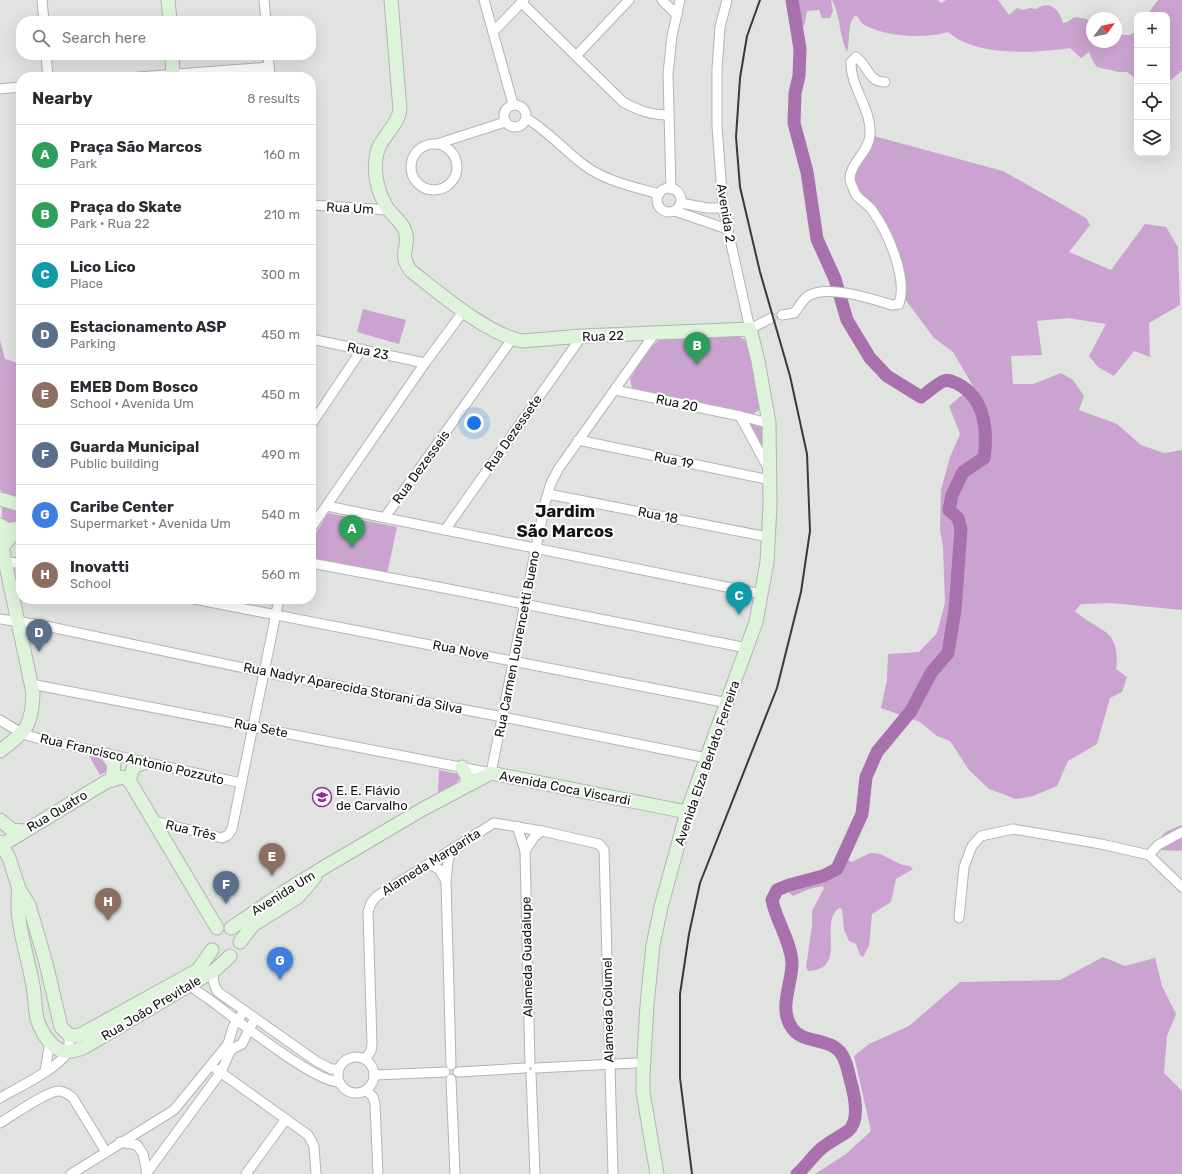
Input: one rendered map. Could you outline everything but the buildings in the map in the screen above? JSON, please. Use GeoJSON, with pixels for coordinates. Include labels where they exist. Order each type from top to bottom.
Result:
{"type":"FeatureCollection","features":[{"type":"Feature","properties":{"kind":"main road"},"geometry":{"type":"LineString","coordinates":[[168,0],[170,16]]}},
{"type":"Feature","properties":{"kind":"main road"},"geometry":{"type":"LineString","coordinates":[[388,210],[381,196],[375,174],[379,148],[388,131],[399,119],[400,110],[391,0]]}},
{"type":"Feature","properties":{"kind":"main road"},"geometry":{"type":"LineString","coordinates":[[172,60],[173,72]]}},
{"type":"Feature","properties":{"kind":"main road","name":"Rua 22"},"geometry":{"type":"LineString","coordinates":[[388,210],[404,228],[407,236],[404,255],[405,263],[411,271],[463,312],[512,339],[522,341],[582,336],[750,329]]}},
{"type":"Feature","properties":{"kind":"main road","name":"Avenida 2"},"geometry":{"type":"LineString","coordinates":[[750,329],[758,361],[769,423]]}},
{"type":"Feature","properties":{"kind":"main road","name":"Avenida Elza Berlato Ferreira"},"geometry":{"type":"LineString","coordinates":[[657,1174],[643,1092],[647,1005],[653,945],[660,907],[687,812],[728,703],[756,622],[767,562],[770,475],[769,423]]}},
{"type":"Feature","properties":{"kind":"main road"},"geometry":{"type":"LineString","coordinates":[[0,525],[8,530],[16,528]]}},
{"type":"Feature","properties":{"kind":"main road"},"geometry":{"type":"LineString","coordinates":[[0,751],[23,734],[31,717],[33,692],[1,542],[16,530]]}},
{"type":"Feature","properties":{"kind":"main road"},"geometry":{"type":"LineString","coordinates":[[107,755],[114,764],[112,779],[122,777],[129,780],[217,928]]}},
{"type":"Feature","properties":{"kind":"main road"},"geometry":{"type":"LineString","coordinates":[[129,780],[134,766],[144,763]]}},
{"type":"Feature","properties":{"kind":"main road"},"geometry":{"type":"LineString","coordinates":[[462,767],[468,779],[466,785]]}},
{"type":"Feature","properties":{"kind":"main road","name":"Avenida Coca Viscardi"},"geometry":{"type":"LineString","coordinates":[[323,868],[466,785],[491,773],[687,812]]}},
{"type":"Feature","properties":{"kind":"main road","name":"Rua Quatro"},"geometry":{"type":"LineString","coordinates":[[1,843],[112,779]]}},
{"type":"Feature","properties":{"kind":"main road"},"geometry":{"type":"LineString","coordinates":[[0,820],[12,830],[23,831]]}},
{"type":"Feature","properties":{"kind":"main road"},"geometry":{"type":"LineString","coordinates":[[1,843],[9,858],[19,889],[29,905],[46,963],[61,1027],[69,1035],[76,1036],[82,1034],[187,981],[198,970],[212,950]]}},
{"type":"Feature","properties":{"kind":"main road","name":"Avenida Um"},"geometry":{"type":"LineString","coordinates":[[231,928],[323,868]]}},
{"type":"Feature","properties":{"kind":"main road","name":"Avenida Um"},"geometry":{"type":"LineString","coordinates":[[240,942],[253,925],[298,897],[323,868]]}},
{"type":"Feature","properties":{"kind":"main road"},"geometry":{"type":"LineString","coordinates":[[19,889],[17,900],[19,915],[33,984],[37,1019],[41,1030],[56,1048],[68,1051]]}},
{"type":"Feature","properties":{"kind":"main road"},"geometry":{"type":"LineString","coordinates":[[217,928],[231,928],[236,931],[240,942],[238,949],[230,956],[220,956],[212,950],[209,941],[213,931],[217,928]]}},
{"type":"Feature","properties":{"kind":"main road","name":"Rua João Previtale"},"geometry":{"type":"LineString","coordinates":[[68,1051],[85,1047],[187,981],[215,970],[230,956]]}},
{"type":"Feature","properties":{"kind":"street"},"geometry":{"type":"LineString","coordinates":[[42,0],[44,16]]}},
{"type":"Feature","properties":{"kind":"street"},"geometry":{"type":"LineString","coordinates":[[264,0],[266,16]]}},
{"type":"Feature","properties":{"kind":"street"},"geometry":{"type":"LineString","coordinates":[[484,0],[513,104]]}},
{"type":"Feature","properties":{"kind":"street"},"geometry":{"type":"LineString","coordinates":[[576,56],[629,0]]}},
{"type":"Feature","properties":{"kind":"street"},"geometry":{"type":"LineString","coordinates":[[662,0],[677,15]]}},
{"type":"Feature","properties":{"kind":"street"},"geometry":{"type":"LineString","coordinates":[[671,189],[668,74],[680,0]]}},
{"type":"Feature","properties":{"kind":"street","name":"Avenida 2"},"geometry":{"type":"LineString","coordinates":[[726,0],[720,27],[717,69],[717,126],[723,208],[750,329]]}},
{"type":"Feature","properties":{"kind":"street"},"geometry":{"type":"LineString","coordinates":[[493,32],[522,1],[623,102],[638,110],[654,115],[668,115]]}},
{"type":"Feature","properties":{"kind":"street"},"geometry":{"type":"LineString","coordinates":[[782,315],[794,313],[807,297],[817,293],[852,293],[892,305],[899,304],[902,295],[900,275],[891,246],[872,210],[856,195],[850,179],[854,164],[865,151],[870,136],[869,122],[851,72],[851,62],[856,58],[862,61],[873,78],[879,82],[885,82]]}},
{"type":"Feature","properties":{"kind":"street"},"geometry":{"type":"LineString","coordinates":[[46,60],[48,72]]}},
{"type":"Feature","properties":{"kind":"street"},"geometry":{"type":"LineString","coordinates":[[268,60],[270,72]]}},
{"type":"Feature","properties":{"kind":"street"},"geometry":{"type":"LineString","coordinates":[[216,72],[269,67]]}},
{"type":"Feature","properties":{"kind":"street"},"geometry":{"type":"LineString","coordinates":[[0,89],[16,87]]}},
{"type":"Feature","properties":{"kind":"street"},"geometry":{"type":"LineString","coordinates":[[526,118],[520,126],[514,128],[505,122],[503,117],[504,111],[508,106],[513,104],[523,108],[526,118],[542,128],[584,165],[602,176],[659,194]]}},
{"type":"Feature","properties":{"kind":"street"},"geometry":{"type":"LineString","coordinates":[[437,144],[450,150],[455,156],[458,164],[457,172],[448,186],[433,190],[419,184],[412,172],[411,165],[417,152],[429,144],[437,144],[505,122]]}},
{"type":"Feature","properties":{"kind":"street"},"geometry":{"type":"LineString","coordinates":[[681,203],[679,194],[671,189],[666,189],[659,194],[658,204],[665,211],[674,211],[727,229]]}},
{"type":"Feature","properties":{"kind":"street"},"geometry":{"type":"LineString","coordinates":[[681,203],[707,208],[723,208]]}},
{"type":"Feature","properties":{"kind":"street"},"geometry":{"type":"LineString","coordinates":[[674,211],[681,203]]}},
{"type":"Feature","properties":{"kind":"street","name":"Rua Um"},"geometry":{"type":"LineString","coordinates":[[316,205],[388,210]]}},
{"type":"Feature","properties":{"kind":"street"},"geometry":{"type":"LineString","coordinates":[[316,521],[425,362],[463,312]]}},
{"type":"Feature","properties":{"kind":"street"},"geometry":{"type":"LineString","coordinates":[[750,329],[771,318]]}},
{"type":"Feature","properties":{"kind":"street","name":"Rua Carmen Lourencetti Bueno"},"geometry":{"type":"LineString","coordinates":[[491,773],[548,494],[559,468],[655,333]]}},
{"type":"Feature","properties":{"kind":"street","name":"Rua Dezessete"},"geometry":{"type":"LineString","coordinates":[[445,530],[582,336]]}},
{"type":"Feature","properties":{"kind":"street","name":"Rua Dezesseis"},"geometry":{"type":"LineString","coordinates":[[385,517],[512,339]]}},
{"type":"Feature","properties":{"kind":"street","name":"Rua 23"},"geometry":{"type":"LineString","coordinates":[[316,340],[425,362]]}},
{"type":"Feature","properties":{"kind":"street"},"geometry":{"type":"LineString","coordinates":[[316,418],[362,349]]}},
{"type":"Feature","properties":{"kind":"street","name":"Rua 20"},"geometry":{"type":"LineString","coordinates":[[615,390],[769,423]]}},
{"type":"Feature","properties":{"kind":"street"},"geometry":{"type":"LineString","coordinates":[[740,416],[770,475]]}},
{"type":"Feature","properties":{"kind":"street","name":"Rua 19"},"geometry":{"type":"LineString","coordinates":[[578,440],[770,475]]}},
{"type":"Feature","properties":{"kind":"street","name":"Rua 18"},"geometry":{"type":"LineString","coordinates":[[548,494],[768,537]]}},
{"type":"Feature","properties":{"kind":"street"},"geometry":{"type":"LineString","coordinates":[[327,506],[761,594]]}},
{"type":"Feature","properties":{"kind":"street"},"geometry":{"type":"LineString","coordinates":[[5,561],[16,563]]}},
{"type":"Feature","properties":{"kind":"street"},"geometry":{"type":"LineString","coordinates":[[316,565],[747,648]]}},
{"type":"Feature","properties":{"kind":"street","name":"Rua Nove"},"geometry":{"type":"LineString","coordinates":[[219,604],[514,660],[728,703]]}},
{"type":"Feature","properties":{"kind":"street"},"geometry":{"type":"LineString","coordinates":[[241,784],[278,604]]}},
{"type":"Feature","properties":{"kind":"street","name":"Rua Nadyr Aparecida Storani da Silva"},"geometry":{"type":"LineString","coordinates":[[0,618],[41,625],[263,672],[503,716],[707,758]]}},
{"type":"Feature","properties":{"kind":"street","name":"Rua Sete"},"geometry":{"type":"LineString","coordinates":[[31,684],[491,773]]}},
{"type":"Feature","properties":{"kind":"street","name":"Rua Francisco Antonio Pozzuto"},"geometry":{"type":"LineString","coordinates":[[0,720],[23,734],[107,755],[241,784]]}},
{"type":"Feature","properties":{"kind":"street","name":"Rua Três"},"geometry":{"type":"LineString","coordinates":[[154,821],[222,838],[228,835],[232,829],[241,784]]}},
{"type":"Feature","properties":{"kind":"street","name":"Alameda Margarita"},"geometry":{"type":"LineString","coordinates":[[365,1060],[372,1044],[368,912],[371,903],[377,896],[494,823],[542,831],[603,846]]}},
{"type":"Feature","properties":{"kind":"street","name":"Alameda Guadalupe"},"geometry":{"type":"LineString","coordinates":[[517,826],[525,851],[535,1174]]}},
{"type":"Feature","properties":{"kind":"street"},"geometry":{"type":"LineString","coordinates":[[959,918],[964,867],[972,846],[981,836],[1013,829],[1101,844],[1149,855],[1182,887]]}},
{"type":"Feature","properties":{"kind":"street"},"geometry":{"type":"LineString","coordinates":[[525,851],[534,837],[542,831]]}},
{"type":"Feature","properties":{"kind":"street"},"geometry":{"type":"LineString","coordinates":[[1149,855],[1158,845],[1182,832]]}},
{"type":"Feature","properties":{"kind":"street","name":"Alameda Columel"},"geometry":{"type":"LineString","coordinates":[[603,846],[613,1174]]}},
{"type":"Feature","properties":{"kind":"street"},"geometry":{"type":"LineString","coordinates":[[451,1065],[446,881],[448,861],[452,849]]}},
{"type":"Feature","properties":{"kind":"street"},"geometry":{"type":"LineString","coordinates":[[429,864],[439,870],[446,881]]}},
{"type":"Feature","properties":{"kind":"street"},"geometry":{"type":"LineString","coordinates":[[215,970],[213,979],[218,992],[305,1054],[325,1066],[338,1069]]}},
{"type":"Feature","properties":{"kind":"street"},"geometry":{"type":"LineString","coordinates":[[187,981],[236,1020],[299,1063],[326,1079],[338,1082]]}},
{"type":"Feature","properties":{"kind":"street"},"geometry":{"type":"LineString","coordinates":[[147,1174],[165,1147],[221,1072],[230,1046],[229,1038],[236,1020],[244,1011]]}},
{"type":"Feature","properties":{"kind":"street"},"geometry":{"type":"LineString","coordinates":[[71,1174],[120,1142],[174,1110],[230,1046],[242,1044],[255,1018]]}},
{"type":"Feature","properties":{"kind":"street"},"geometry":{"type":"LineString","coordinates":[[0,1098],[45,1071],[68,1051],[69,1035]]}},
{"type":"Feature","properties":{"kind":"street"},"geometry":{"type":"LineString","coordinates":[[45,1071],[50,1041]]}},
{"type":"Feature","properties":{"kind":"street"},"geometry":{"type":"LineString","coordinates":[[299,1063],[305,1054]]}},
{"type":"Feature","properties":{"kind":"street"},"geometry":{"type":"LineString","coordinates":[[352,1057],[365,1060],[373,1069],[374,1075],[372,1084],[361,1093],[350,1093],[341,1087],[338,1082],[338,1069],[346,1059],[352,1057]]}},
{"type":"Feature","properties":{"kind":"street"},"geometry":{"type":"LineString","coordinates":[[374,1075],[457,1076],[458,1072],[635,1063]]}},
{"type":"Feature","properties":{"kind":"street"},"geometry":{"type":"LineString","coordinates":[[451,1065],[455,1066],[458,1072]]}},
{"type":"Feature","properties":{"kind":"street"},"geometry":{"type":"LineString","coordinates":[[451,1065],[446,1068],[448,1075],[455,1174]]}},
{"type":"Feature","properties":{"kind":"street"},"geometry":{"type":"LineString","coordinates":[[212,1066],[313,1141],[316,1174]]}},
{"type":"Feature","properties":{"kind":"street"},"geometry":{"type":"LineString","coordinates":[[366,1090],[373,1097],[375,1104],[378,1174]]}},
{"type":"Feature","properties":{"kind":"street"},"geometry":{"type":"LineString","coordinates":[[0,1123],[49,1094],[60,1091],[67,1093],[73,1098],[106,1152]]}},
{"type":"Feature","properties":{"kind":"street"},"geometry":{"type":"LineString","coordinates":[[246,1174],[286,1120]]}},
{"type":"Feature","properties":{"kind":"street"},"geometry":{"type":"LineString","coordinates":[[144,1129],[137,1140],[137,1145],[143,1154],[147,1174]]}},
{"type":"Feature","properties":{"kind":"street"},"geometry":{"type":"LineString","coordinates":[[120,1142],[137,1145]]}},
{"type":"Feature","properties":{"kind":"street"},"geometry":{"type":"LineString","coordinates":[[143,1154],[156,1154],[165,1147]]}},
{"type":"Feature","properties":{"kind":"shaded area"},"geometry":{"type":"Polygon","coordinates":[[[791,0],[831,0],[833,11],[830,18],[822,18],[819,10],[807,11],[804,26],[796,15],[791,0]]]}},
{"type":"Feature","properties":{"kind":"shaded area"},"geometry":{"type":"Polygon","coordinates":[[[832,0],[938,0],[941,3],[946,0],[998,0],[1009,15],[1017,8],[1022,10],[1030,8],[1036,9],[1045,5],[1053,7],[1059,13],[1063,23],[1075,17],[1086,19],[1086,48],[1122,48],[1122,35],[1130,35],[1134,33],[1134,77],[1127,72],[1119,72],[1097,67],[1089,52],[1081,58],[1070,48],[1024,52],[990,49],[974,46],[960,40],[948,32],[928,36],[906,36],[873,29],[864,25],[856,15],[853,18],[850,27],[847,52],[844,46],[835,6],[832,0]]]}},
{"type":"Feature","properties":{"kind":"shaded area"},"geometry":{"type":"Polygon","coordinates":[[[1158,0],[1182,0],[1182,71],[1170,81],[1170,12],[1149,12],[1158,0]]]}},
{"type":"Feature","properties":{"kind":"shaded area"},"geometry":{"type":"Polygon","coordinates":[[[870,135],[1003,171],[1086,218],[1090,225],[1069,252],[1111,270],[1145,224],[1166,227],[1178,247],[1180,305],[1149,323],[1150,357],[1134,351],[1114,376],[1098,367],[1089,356],[1106,324],[1068,318],[1037,321],[1042,355],[1011,356],[1013,384],[1033,384],[1061,373],[1073,380],[1084,396],[1079,410],[1117,424],[1141,445],[1164,453],[1182,450],[1182,610],[1111,603],[1081,604],[1075,611],[1110,636],[1116,652],[1116,669],[1127,677],[1122,692],[1110,698],[1097,744],[1068,761],[1057,786],[1033,796],[1016,799],[989,789],[969,770],[950,741],[937,736],[920,722],[881,708],[887,680],[888,654],[919,652],[937,633],[945,603],[943,547],[940,530],[941,490],[950,457],[960,434],[949,406],[973,386],[953,352],[934,338],[902,295],[891,246],[850,179],[870,135]]]}},
{"type":"Feature","properties":{"kind":"shaded area"},"geometry":{"type":"Polygon","coordinates":[[[363,309],[406,320],[399,344],[357,332],[363,309]]]}},
{"type":"Feature","properties":{"kind":"shaded area"},"geometry":{"type":"Polygon","coordinates":[[[735,334],[748,342],[761,408],[753,414],[632,388],[630,379],[640,362],[653,345],[664,337],[735,334]]]}},
{"type":"Feature","properties":{"kind":"shaded area"},"geometry":{"type":"Polygon","coordinates":[[[0,340],[5,359],[16,362],[16,497],[4,494],[0,490],[0,340]]]}},
{"type":"Feature","properties":{"kind":"shaded area"},"geometry":{"type":"Polygon","coordinates":[[[745,421],[764,425],[766,459],[745,421]]]}},
{"type":"Feature","properties":{"kind":"shaded area"},"geometry":{"type":"Polygon","coordinates":[[[7,506],[16,509],[16,521],[12,525],[2,521],[2,508],[7,506]]]}},
{"type":"Feature","properties":{"kind":"shaded area"},"geometry":{"type":"Polygon","coordinates":[[[328,513],[397,527],[387,574],[316,559],[316,533],[328,513]]]}},
{"type":"Feature","properties":{"kind":"shaded area"},"geometry":{"type":"Polygon","coordinates":[[[89,756],[99,757],[108,762],[108,771],[100,775],[89,756]]]}},
{"type":"Feature","properties":{"kind":"shaded area"},"geometry":{"type":"Polygon","coordinates":[[[439,770],[459,774],[460,778],[456,783],[438,793],[439,770]]]}},
{"type":"Feature","properties":{"kind":"shaded area"},"geometry":{"type":"Polygon","coordinates":[[[1182,825],[1182,850],[1159,850],[1160,839],[1162,836],[1168,831],[1182,825]]]}},
{"type":"Feature","properties":{"kind":"shaded area"},"geometry":{"type":"Polygon","coordinates":[[[870,853],[881,854],[899,863],[910,866],[913,869],[896,879],[891,902],[872,914],[869,946],[863,957],[860,955],[856,944],[849,941],[844,930],[842,909],[839,908],[833,915],[831,924],[830,955],[827,963],[820,969],[808,971],[806,967],[812,925],[812,911],[824,888],[822,886],[809,889],[793,896],[787,891],[793,885],[819,874],[841,857],[852,862],[870,853]]]}},
{"type":"Feature","properties":{"kind":"shaded area"},"geometry":{"type":"Polygon","coordinates":[[[1103,957],[1125,966],[1155,958],[1162,986],[1176,1014],[1167,1036],[1164,1073],[1182,1091],[1182,1174],[815,1174],[846,1154],[871,1131],[854,1056],[869,1044],[909,1026],[960,982],[1060,980],[1103,957]]]}},
{"type":"Feature","properties":{"kind":"waterway"},"geometry":{"type":"LineString","coordinates":[[792,0],[800,49],[799,76],[795,93],[794,123],[807,172],[817,239],[835,279],[847,320],[870,358],[887,376],[921,397],[939,383],[946,380],[958,384],[967,390],[974,398],[983,416],[985,426],[984,458],[963,472],[952,495],[949,510],[958,518],[961,529],[955,610],[948,653],[931,673],[911,711],[877,752],[866,777],[862,814],[837,869],[823,876],[789,885],[777,890],[772,900],[791,955],[792,963],[786,1004],[788,1020],[796,1033],[801,1036],[826,1043],[840,1052],[847,1067],[855,1106],[854,1120],[848,1131],[822,1148],[797,1174]]}},
{"type":"Feature","properties":{"kind":"railway"},"geometry":{"type":"LineString","coordinates":[[692,1174],[680,1078],[680,994],[689,934],[700,883],[777,688],[801,592],[810,531],[807,454],[790,376],[760,272],[740,187],[736,137],[740,78],[747,36],[760,0]]}},
{"type":"Feature","properties":{"kind":"place","name":"Praça do Skate"},"geometry":{"type":"Point","coordinates":[697,365]}},
{"type":"Feature","properties":{"kind":"place","name":"Praça São Marcos"},"geometry":{"type":"Point","coordinates":[352,548]}},
{"type":"Feature","properties":{"kind":"place","name":"Lico Lico"},"geometry":{"type":"Point","coordinates":[739,615]}},
{"type":"Feature","properties":{"kind":"place","name":"Estacionamento ASP"},"geometry":{"type":"Point","coordinates":[39,652]}},
{"type":"Feature","properties":{"kind":"place","name":"E. E. Flávio de Carvalho"},"geometry":{"type":"Point","coordinates":[322,797]}},
{"type":"Feature","properties":{"kind":"place","name":"EMEB Dom Bosco"},"geometry":{"type":"Point","coordinates":[272,876]}},
{"type":"Feature","properties":{"kind":"place","name":"Guarda Municipal"},"geometry":{"type":"Point","coordinates":[226,904]}},
{"type":"Feature","properties":{"kind":"place","name":"Inovatti"},"geometry":{"type":"Point","coordinates":[108,921]}},
{"type":"Feature","properties":{"kind":"place","name":"Caribe Center"},"geometry":{"type":"Point","coordinates":[280,980]}},
{"type":"Feature","properties":{"kind":"district","name":"Jardim São Marcos"},"geometry":{"type":"Point","coordinates":[565,521]}}]}
